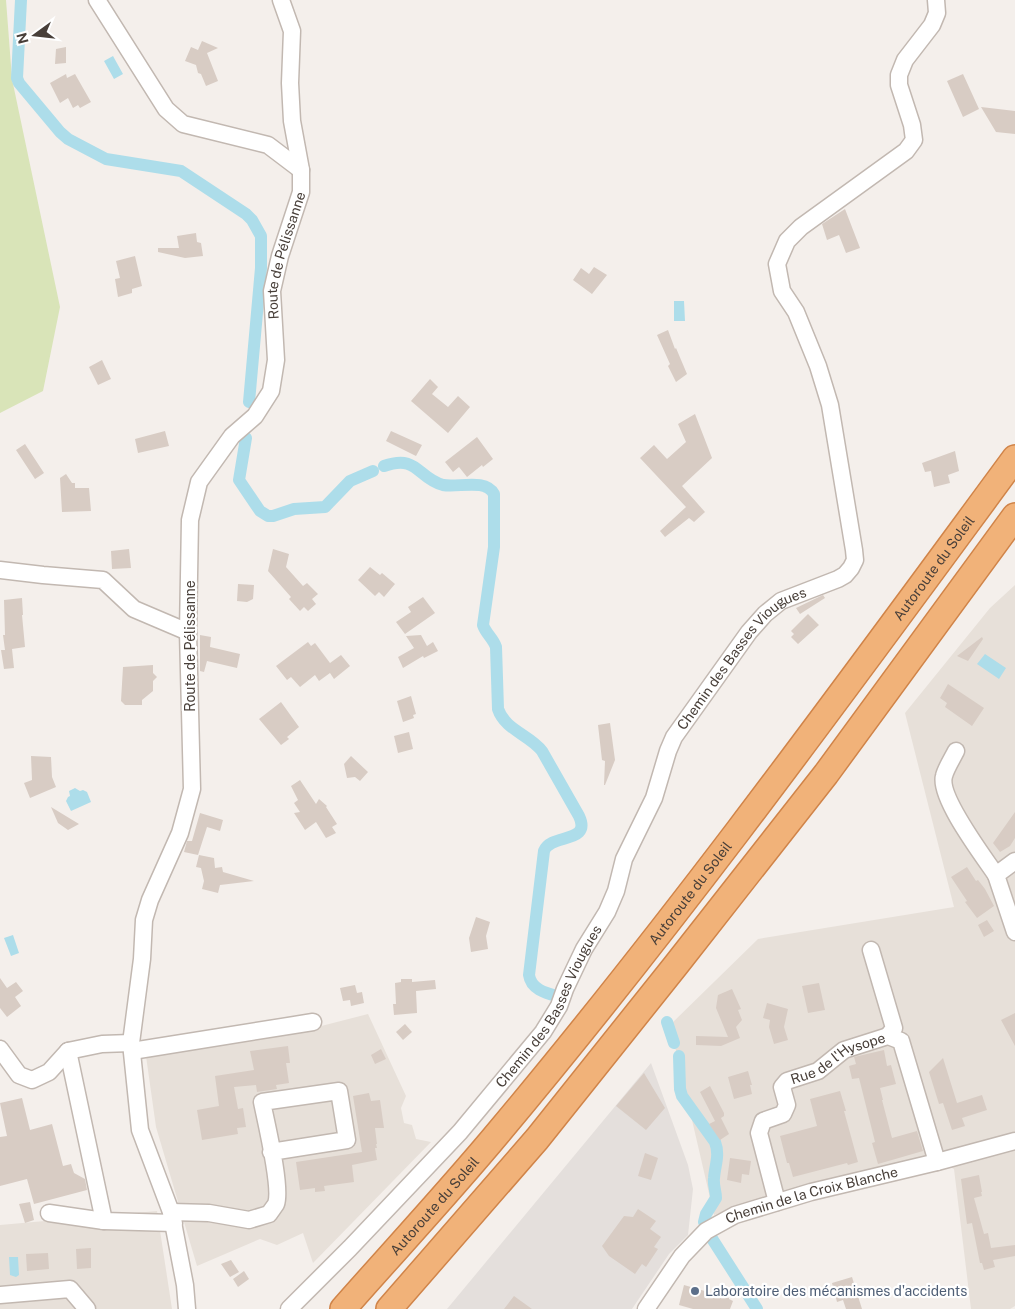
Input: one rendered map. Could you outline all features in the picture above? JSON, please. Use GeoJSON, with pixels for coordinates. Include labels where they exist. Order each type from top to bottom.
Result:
{"type":"FeatureCollection","features":[{"type":"Feature","properties":{"kind":"highway","name":"Autoroute du Soleil"},"geometry":{"type":"LineString","coordinates":[[343,1309],[497,1134],[637,961],[790,763],[1015,458]]}},
{"type":"Feature","properties":{"kind":"highway"},"geometry":{"type":"LineString","coordinates":[[389,1309],[537,1139],[676,966],[826,774],[1015,516]]}},
{"type":"Feature","properties":{"kind":"street"},"geometry":{"type":"LineString","coordinates":[[97,0],[166,109],[183,124],[268,145],[302,170]]}},
{"type":"Feature","properties":{"kind":"street","name":"Route de Pélissanne"},"geometry":{"type":"LineString","coordinates":[[187,1309],[185,1285],[172,1218],[140,1130],[132,1047],[142,959],[144,920],[150,900],[180,832],[192,789],[188,632],[190,520],[199,482],[232,436],[256,416],[271,391],[276,360],[272,291],[280,256],[301,192],[302,170],[292,121],[290,83],[292,31],[281,0]]}},
{"type":"Feature","properties":{"kind":"street","name":"Chemin des Basses Viougues"},"geometry":{"type":"LineString","coordinates":[[289,1309],[460,1132],[543,1032],[558,1006],[584,949],[607,912],[616,891],[624,859],[654,798],[674,736],[749,632],[781,601],[838,579],[851,568],[855,560],[830,405],[818,366],[796,312],[782,291],[777,264],[787,241],[801,227],[906,151],[914,140],[912,125],[899,85],[899,75],[905,60],[932,25],[937,13],[936,0]]}},
{"type":"Feature","properties":{"kind":"street"},"geometry":{"type":"LineString","coordinates":[[0,570],[43,576],[103,580],[134,609],[188,632]]}},
{"type":"Feature","properties":{"kind":"street"},"geometry":{"type":"LineString","coordinates":[[956,751],[943,777],[946,795],[967,832],[996,875],[1015,932]]}},
{"type":"Feature","properties":{"kind":"street"},"geometry":{"type":"LineString","coordinates":[[996,875],[1015,861]]}},
{"type":"Feature","properties":{"kind":"street"},"geometry":{"type":"LineString","coordinates":[[870,950],[894,1028],[888,1036]]}},
{"type":"Feature","properties":{"kind":"street"},"geometry":{"type":"LineString","coordinates":[[0,1049],[19,1075],[32,1080],[49,1072],[68,1051],[102,1044],[132,1047],[313,1022]]}},
{"type":"Feature","properties":{"kind":"street","name":"Rue de l'Hysope"},"geometry":{"type":"LineString","coordinates":[[776,1202],[759,1133],[763,1121],[783,1114],[787,1105],[782,1086],[787,1081],[818,1071],[844,1050],[888,1036],[901,1040],[936,1162]]}},
{"type":"Feature","properties":{"kind":"street"},"geometry":{"type":"LineString","coordinates":[[68,1051],[104,1221]]}},
{"type":"Feature","properties":{"kind":"street"},"geometry":{"type":"LineString","coordinates":[[50,1213],[104,1221],[172,1218],[209,1213],[249,1220],[269,1214],[276,1203],[277,1183],[271,1152],[262,1102],[339,1091],[347,1140],[271,1152]]}},
{"type":"Feature","properties":{"kind":"street","name":"Chemin de la Croix Blanche"},"geometry":{"type":"LineString","coordinates":[[646,1309],[682,1256],[706,1231],[735,1215],[776,1202],[1015,1141]]}},
{"type":"Feature","properties":{"kind":"street"},"geometry":{"type":"LineString","coordinates":[[0,1295],[70,1288],[87,1309]]}},
{"type":"Feature","properties":{"kind":"shaded area"},"geometry":{"type":"Polygon","coordinates":[[[1015,585],[1015,1306],[1010,1309],[971,1309],[954,1169],[929,1155],[771,1195],[714,1215],[670,1025],[758,939],[954,907],[905,713],[990,608],[1015,585]]]}},
{"type":"Feature","properties":{"kind":"shaded area"},"geometry":{"type":"Polygon","coordinates":[[[368,1014],[406,1096],[401,1108],[404,1123],[412,1125],[416,1139],[431,1142],[313,1263],[303,1233],[277,1245],[260,1239],[197,1266],[156,1127],[146,1056],[298,1032],[368,1014]]]}},
{"type":"Feature","properties":{"kind":"shaded area"},"geometry":{"type":"Polygon","coordinates":[[[651,1063],[688,1165],[693,1189],[688,1235],[669,1254],[632,1309],[447,1309],[651,1063]]]}},
{"type":"Feature","properties":{"kind":"shaded area"},"geometry":{"type":"Polygon","coordinates":[[[157,1211],[172,1309],[0,1309],[0,1225],[157,1211]]]}},
{"type":"Feature","properties":{"kind":"green space"},"geometry":{"type":"Polygon","coordinates":[[[0,0],[6,0],[12,79],[60,307],[43,391],[0,413],[0,0]]]}},
{"type":"Feature","properties":{"kind":"water"},"geometry":{"type":"Polygon","coordinates":[[[113,56],[123,74],[114,79],[104,61],[113,56]]]}},
{"type":"Feature","properties":{"kind":"water"},"geometry":{"type":"Polygon","coordinates":[[[674,301],[684,301],[685,321],[674,321],[674,301]]]}},
{"type":"Feature","properties":{"kind":"water"},"geometry":{"type":"Polygon","coordinates":[[[985,654],[1006,668],[999,679],[977,664],[985,654]]]}},
{"type":"Feature","properties":{"kind":"water"},"geometry":{"type":"Polygon","coordinates":[[[75,788],[87,792],[91,802],[71,811],[66,801],[70,796],[69,791],[75,788]]]}},
{"type":"Feature","properties":{"kind":"water"},"geometry":{"type":"Polygon","coordinates":[[[13,935],[19,953],[11,956],[4,938],[13,935]]]}},
{"type":"Feature","properties":{"kind":"water"},"geometry":{"type":"Polygon","coordinates":[[[9,1257],[18,1257],[19,1275],[16,1277],[10,1275],[9,1257]]]}},
{"type":"Feature","properties":{"kind":"building"},"geometry":{"type":"Polygon","coordinates":[[[202,41],[218,48],[207,53],[218,81],[206,86],[201,74],[198,73],[196,65],[185,61],[191,47],[198,50],[202,41]]]}},
{"type":"Feature","properties":{"kind":"building"},"geometry":{"type":"Polygon","coordinates":[[[66,47],[66,63],[55,64],[56,49],[66,47]]]}},
{"type":"Feature","properties":{"kind":"building"},"geometry":{"type":"Polygon","coordinates":[[[66,74],[67,78],[75,74],[91,102],[80,108],[78,105],[73,108],[68,98],[60,103],[50,83],[66,74]]]}},
{"type":"Feature","properties":{"kind":"building"},"geometry":{"type":"Polygon","coordinates":[[[963,74],[979,109],[963,117],[947,81],[963,74]]]}},
{"type":"Feature","properties":{"kind":"building"},"geometry":{"type":"Polygon","coordinates":[[[981,107],[1015,111],[1015,134],[996,132],[981,107]]]}},
{"type":"Feature","properties":{"kind":"building"},"geometry":{"type":"Polygon","coordinates":[[[845,209],[860,248],[846,253],[839,235],[827,240],[822,224],[845,209]]]}},
{"type":"Feature","properties":{"kind":"building"},"geometry":{"type":"Polygon","coordinates":[[[196,233],[197,242],[201,243],[203,256],[185,258],[158,252],[158,248],[179,248],[177,236],[196,233]]]}},
{"type":"Feature","properties":{"kind":"building"},"geometry":{"type":"Polygon","coordinates":[[[135,256],[142,286],[132,289],[132,293],[118,297],[115,279],[120,278],[116,261],[135,256]]]}},
{"type":"Feature","properties":{"kind":"building"},"geometry":{"type":"Polygon","coordinates":[[[594,267],[607,275],[592,294],[573,280],[581,268],[589,274],[594,267]]]}},
{"type":"Feature","properties":{"kind":"building"},"geometry":{"type":"Polygon","coordinates":[[[668,330],[687,374],[676,382],[657,335],[668,330]]]}},
{"type":"Feature","properties":{"kind":"building"},"geometry":{"type":"Polygon","coordinates":[[[102,360],[111,379],[98,385],[89,367],[102,360]]]}},
{"type":"Feature","properties":{"kind":"building"},"geometry":{"type":"Polygon","coordinates":[[[430,379],[438,387],[432,394],[448,407],[458,396],[470,407],[448,433],[411,401],[430,379]]]}},
{"type":"Feature","properties":{"kind":"building"},"geometry":{"type":"Polygon","coordinates":[[[695,414],[712,458],[682,486],[705,512],[694,522],[689,518],[665,537],[660,531],[686,507],[640,458],[654,445],[667,459],[686,442],[678,424],[695,414]]]}},
{"type":"Feature","properties":{"kind":"building"},"geometry":{"type":"Polygon","coordinates":[[[165,431],[169,446],[138,453],[135,439],[165,431]]]}},
{"type":"Feature","properties":{"kind":"building"},"geometry":{"type":"Polygon","coordinates":[[[391,431],[422,445],[416,456],[386,441],[391,431]]]}},
{"type":"Feature","properties":{"kind":"building"},"geometry":{"type":"Polygon","coordinates":[[[477,437],[493,459],[467,477],[459,467],[453,472],[445,462],[477,437]]]}},
{"type":"Feature","properties":{"kind":"building"},"geometry":{"type":"Polygon","coordinates":[[[25,444],[44,473],[35,479],[16,450],[25,444]]]}},
{"type":"Feature","properties":{"kind":"building"},"geometry":{"type":"Polygon","coordinates":[[[955,451],[959,471],[948,475],[950,483],[934,487],[931,471],[925,472],[922,463],[955,451]]]}},
{"type":"Feature","properties":{"kind":"building"},"geometry":{"type":"Polygon","coordinates":[[[66,474],[72,483],[75,483],[75,488],[89,488],[91,511],[62,512],[60,478],[66,474]]]}},
{"type":"Feature","properties":{"kind":"building"},"geometry":{"type":"Polygon","coordinates":[[[129,549],[131,568],[112,569],[111,551],[129,549]]]}},
{"type":"Feature","properties":{"kind":"building"},"geometry":{"type":"Polygon","coordinates":[[[273,549],[289,554],[286,567],[303,586],[307,583],[318,594],[312,599],[316,604],[308,611],[304,607],[300,611],[289,599],[291,597],[268,571],[273,549]]]}},
{"type":"Feature","properties":{"kind":"building"},"geometry":{"type":"Polygon","coordinates":[[[370,567],[380,575],[382,573],[395,584],[384,597],[379,592],[375,596],[358,580],[370,567]]]}},
{"type":"Feature","properties":{"kind":"building"},"geometry":{"type":"Polygon","coordinates":[[[238,584],[254,585],[253,599],[247,602],[237,601],[238,584]]]}},
{"type":"Feature","properties":{"kind":"building"},"geometry":{"type":"Polygon","coordinates":[[[823,595],[825,598],[800,614],[796,608],[823,595]]]}},
{"type":"Feature","properties":{"kind":"building"},"geometry":{"type":"Polygon","coordinates":[[[423,597],[435,613],[405,634],[396,622],[411,612],[408,607],[423,597]]]}},
{"type":"Feature","properties":{"kind":"building"},"geometry":{"type":"Polygon","coordinates":[[[22,598],[25,647],[12,649],[14,668],[4,669],[1,650],[5,650],[3,635],[5,635],[4,600],[22,598]]]}},
{"type":"Feature","properties":{"kind":"building"},"geometry":{"type":"Polygon","coordinates":[[[808,614],[819,625],[798,644],[791,637],[794,634],[791,631],[808,614]]]}},
{"type":"Feature","properties":{"kind":"building"},"geometry":{"type":"Polygon","coordinates":[[[200,635],[211,637],[210,647],[240,654],[237,668],[207,661],[204,672],[200,671],[200,635]]]}},
{"type":"Feature","properties":{"kind":"building"},"geometry":{"type":"Polygon","coordinates":[[[421,635],[427,646],[433,642],[438,651],[424,658],[423,656],[403,668],[398,657],[414,648],[406,636],[421,635]]]}},
{"type":"Feature","properties":{"kind":"building"},"geometry":{"type":"Polygon","coordinates":[[[982,637],[983,639],[968,661],[957,656],[982,637]]]}},
{"type":"Feature","properties":{"kind":"building"},"geometry":{"type":"Polygon","coordinates":[[[308,642],[311,646],[315,643],[330,663],[341,655],[350,666],[334,679],[330,673],[319,681],[315,675],[300,687],[291,677],[287,680],[276,666],[308,642]]]}},
{"type":"Feature","properties":{"kind":"building"},"geometry":{"type":"Polygon","coordinates":[[[153,665],[153,673],[157,677],[153,681],[153,691],[142,700],[142,705],[125,705],[121,701],[123,667],[153,665]]]}},
{"type":"Feature","properties":{"kind":"building"},"geometry":{"type":"Polygon","coordinates":[[[948,684],[984,708],[972,726],[945,707],[947,703],[940,698],[948,684]]]}},
{"type":"Feature","properties":{"kind":"building"},"geometry":{"type":"Polygon","coordinates":[[[411,696],[416,714],[413,715],[414,718],[403,722],[397,701],[411,696]]]}},
{"type":"Feature","properties":{"kind":"building"},"geometry":{"type":"Polygon","coordinates":[[[281,702],[299,727],[281,745],[259,719],[281,702]]]}},
{"type":"Feature","properties":{"kind":"building"},"geometry":{"type":"Polygon","coordinates":[[[610,723],[615,760],[604,785],[605,761],[602,760],[598,725],[610,723]]]}},
{"type":"Feature","properties":{"kind":"building"},"geometry":{"type":"Polygon","coordinates":[[[409,732],[413,749],[398,753],[394,736],[409,732]]]}},
{"type":"Feature","properties":{"kind":"building"},"geometry":{"type":"Polygon","coordinates":[[[31,756],[51,757],[52,777],[56,787],[30,798],[24,783],[32,780],[31,756]]]}},
{"type":"Feature","properties":{"kind":"building"},"geometry":{"type":"Polygon","coordinates":[[[351,756],[368,772],[360,781],[355,777],[347,778],[344,764],[351,756]]]}},
{"type":"Feature","properties":{"kind":"building"},"geometry":{"type":"Polygon","coordinates":[[[300,780],[316,804],[319,799],[327,806],[337,824],[332,827],[336,833],[326,838],[316,822],[305,830],[294,813],[300,812],[294,803],[298,800],[291,786],[300,780]]]}},
{"type":"Feature","properties":{"kind":"building"},"geometry":{"type":"Polygon","coordinates":[[[51,807],[79,824],[68,830],[58,823],[51,807]]]}},
{"type":"Feature","properties":{"kind":"building"},"geometry":{"type":"Polygon","coordinates":[[[1015,812],[1015,838],[1010,846],[1000,852],[993,843],[1015,812]]]}},
{"type":"Feature","properties":{"kind":"building"},"geometry":{"type":"Polygon","coordinates":[[[200,813],[223,820],[220,831],[207,827],[198,855],[184,852],[187,841],[192,841],[200,813]]]}},
{"type":"Feature","properties":{"kind":"building"},"geometry":{"type":"Polygon","coordinates":[[[199,855],[214,858],[215,868],[222,867],[223,872],[254,881],[220,885],[218,893],[202,889],[204,881],[201,868],[196,867],[199,855]]]}},
{"type":"Feature","properties":{"kind":"building"},"geometry":{"type":"Polygon","coordinates":[[[967,867],[976,881],[978,880],[985,889],[994,906],[977,918],[965,902],[967,901],[951,877],[967,867]]]}},
{"type":"Feature","properties":{"kind":"building"},"geometry":{"type":"Polygon","coordinates":[[[476,917],[490,922],[486,936],[488,949],[471,952],[469,938],[476,917]]]}},
{"type":"Feature","properties":{"kind":"building"},"geometry":{"type":"Polygon","coordinates":[[[987,920],[994,931],[984,937],[978,925],[987,920]]]}},
{"type":"Feature","properties":{"kind":"building"},"geometry":{"type":"Polygon","coordinates":[[[0,978],[7,988],[16,982],[23,991],[15,997],[21,1006],[7,1017],[0,1008],[0,978]]]}},
{"type":"Feature","properties":{"kind":"building"},"geometry":{"type":"Polygon","coordinates":[[[401,979],[412,979],[412,982],[435,980],[436,989],[416,991],[417,1013],[394,1015],[393,1004],[396,1004],[395,983],[401,982],[401,979]]]}},
{"type":"Feature","properties":{"kind":"building"},"geometry":{"type":"Polygon","coordinates":[[[819,983],[825,1010],[808,1013],[802,986],[819,983]]]}},
{"type":"Feature","properties":{"kind":"building"},"geometry":{"type":"Polygon","coordinates":[[[355,985],[357,993],[362,992],[364,1003],[351,1006],[350,1000],[343,1001],[340,988],[355,985]]]}},
{"type":"Feature","properties":{"kind":"building"},"geometry":{"type":"Polygon","coordinates":[[[732,989],[741,1009],[738,1010],[742,1020],[736,1027],[740,1038],[721,1046],[696,1045],[696,1036],[728,1037],[716,1008],[718,995],[732,989]]]}},
{"type":"Feature","properties":{"kind":"building"},"geometry":{"type":"Polygon","coordinates":[[[767,1003],[788,1009],[784,1027],[788,1040],[774,1044],[769,1027],[770,1020],[763,1018],[767,1003]]]}},
{"type":"Feature","properties":{"kind":"building"},"geometry":{"type":"Polygon","coordinates":[[[1015,1013],[1015,1046],[1001,1020],[1015,1013]]]}},
{"type":"Feature","properties":{"kind":"building"},"geometry":{"type":"Polygon","coordinates":[[[405,1024],[412,1032],[403,1040],[396,1032],[405,1024]]]}},
{"type":"Feature","properties":{"kind":"building"},"geometry":{"type":"Polygon","coordinates":[[[288,1046],[290,1063],[286,1063],[289,1083],[276,1085],[277,1089],[257,1092],[256,1085],[234,1087],[238,1109],[243,1108],[246,1127],[237,1128],[238,1134],[202,1140],[197,1110],[219,1106],[215,1076],[254,1070],[250,1051],[288,1046]]]}},
{"type":"Feature","properties":{"kind":"building"},"geometry":{"type":"Polygon","coordinates":[[[381,1049],[386,1059],[375,1064],[371,1055],[381,1049]]]}},
{"type":"Feature","properties":{"kind":"building"},"geometry":{"type":"Polygon","coordinates":[[[884,1050],[887,1066],[891,1065],[896,1084],[880,1088],[892,1138],[917,1131],[923,1151],[878,1164],[872,1143],[875,1142],[859,1078],[852,1079],[849,1066],[856,1064],[854,1057],[884,1050]]]}},
{"type":"Feature","properties":{"kind":"building"},"geometry":{"type":"Polygon","coordinates":[[[943,1058],[957,1103],[982,1095],[987,1110],[962,1118],[965,1126],[952,1130],[943,1103],[939,1104],[929,1072],[943,1058]]]}},
{"type":"Feature","properties":{"kind":"building"},"geometry":{"type":"Polygon","coordinates":[[[748,1071],[752,1085],[750,1085],[752,1094],[734,1099],[728,1077],[748,1071]]]}},
{"type":"Feature","properties":{"kind":"building"},"geometry":{"type":"Polygon","coordinates":[[[644,1073],[665,1108],[646,1130],[616,1106],[644,1073]]]}},
{"type":"Feature","properties":{"kind":"building"},"geometry":{"type":"Polygon","coordinates":[[[710,1086],[724,1113],[724,1116],[721,1118],[729,1134],[720,1140],[709,1124],[715,1121],[700,1092],[710,1086]]]}},
{"type":"Feature","properties":{"kind":"building"},"geometry":{"type":"Polygon","coordinates":[[[840,1091],[858,1162],[793,1177],[780,1136],[817,1126],[810,1099],[840,1091]]]}},
{"type":"Feature","properties":{"kind":"building"},"geometry":{"type":"Polygon","coordinates":[[[369,1093],[371,1101],[380,1100],[384,1128],[375,1128],[377,1160],[352,1165],[354,1182],[324,1186],[325,1191],[315,1192],[315,1188],[300,1190],[296,1162],[362,1152],[353,1096],[369,1093]]]}},
{"type":"Feature","properties":{"kind":"building"},"geometry":{"type":"Polygon","coordinates":[[[22,1098],[30,1130],[52,1124],[63,1166],[71,1164],[74,1173],[85,1179],[87,1190],[34,1204],[27,1179],[0,1186],[0,1137],[7,1136],[0,1103],[22,1098]]]}},
{"type":"Feature","properties":{"kind":"building"},"geometry":{"type":"Polygon","coordinates":[[[645,1153],[658,1158],[651,1180],[638,1176],[645,1153]]]}},
{"type":"Feature","properties":{"kind":"building"},"geometry":{"type":"Polygon","coordinates":[[[730,1158],[751,1161],[749,1175],[742,1174],[741,1183],[727,1180],[730,1158]]]}},
{"type":"Feature","properties":{"kind":"building"},"geometry":{"type":"Polygon","coordinates":[[[979,1175],[982,1196],[974,1198],[984,1234],[988,1233],[991,1248],[1015,1245],[1015,1256],[993,1260],[995,1267],[984,1270],[982,1263],[980,1263],[972,1223],[967,1224],[961,1179],[979,1175]]]}},
{"type":"Feature","properties":{"kind":"building"},"geometry":{"type":"Polygon","coordinates":[[[30,1202],[34,1220],[25,1223],[19,1204],[30,1202]]]}},
{"type":"Feature","properties":{"kind":"building"},"geometry":{"type":"Polygon","coordinates":[[[638,1209],[656,1221],[650,1229],[661,1237],[654,1247],[658,1249],[646,1267],[642,1264],[635,1274],[609,1256],[602,1246],[624,1216],[633,1217],[638,1209]]]}},
{"type":"Feature","properties":{"kind":"building"},"geometry":{"type":"Polygon","coordinates":[[[91,1248],[91,1268],[77,1269],[76,1249],[91,1248]]]}},
{"type":"Feature","properties":{"kind":"building"},"geometry":{"type":"Polygon","coordinates":[[[48,1253],[49,1269],[27,1271],[26,1254],[48,1253]]]}},
{"type":"Feature","properties":{"kind":"building"},"geometry":{"type":"Polygon","coordinates":[[[231,1260],[239,1272],[230,1277],[221,1264],[231,1260]]]}},
{"type":"Feature","properties":{"kind":"building"},"geometry":{"type":"Polygon","coordinates":[[[244,1271],[249,1279],[238,1287],[233,1279],[244,1271]]]}},
{"type":"Feature","properties":{"kind":"building"},"geometry":{"type":"Polygon","coordinates":[[[852,1277],[862,1309],[846,1309],[843,1300],[837,1302],[832,1283],[852,1277]]]}},
{"type":"Feature","properties":{"kind":"building","name":"Laboratoire des mécanismes d'accidents"},"geometry":{"type":"Polygon","coordinates":[[[684,1285],[729,1298],[733,1301],[730,1309],[693,1309],[679,1305],[684,1285]]]}},
{"type":"Feature","properties":{"kind":"building"},"geometry":{"type":"Polygon","coordinates":[[[514,1296],[532,1309],[504,1309],[514,1296]]]}},
{"type":"Feature","properties":{"kind":"waterway"},"geometry":{"type":"LineString","coordinates":[[21,0],[17,78],[19,83],[60,132],[68,139],[106,159],[181,171],[246,214],[252,220],[261,236],[261,268],[249,402]]}},
{"type":"Feature","properties":{"kind":"waterway"},"geometry":{"type":"LineString","coordinates":[[246,438],[239,480],[260,511],[268,516],[294,509],[325,507],[350,481],[373,471]]}},
{"type":"Feature","properties":{"kind":"waterway"},"geometry":{"type":"LineString","coordinates":[[384,466],[404,463],[416,468],[434,482],[449,486],[484,486],[494,494],[494,547],[483,625],[496,647],[498,709],[506,722],[537,745],[542,751],[579,816],[582,825],[580,831],[575,835],[548,845],[544,851],[529,975],[530,980],[536,987],[543,992],[557,996]]}},
{"type":"Feature","properties":{"kind":"waterway"},"geometry":{"type":"LineString","coordinates":[[667,1022],[674,1043]]}},
{"type":"Feature","properties":{"kind":"waterway"},"geometry":{"type":"LineString","coordinates":[[679,1056],[682,1096],[715,1142],[716,1147],[717,1156],[714,1181],[716,1198],[706,1214],[704,1222]]}},
{"type":"Feature","properties":{"kind":"waterway"},"geometry":{"type":"LineString","coordinates":[[711,1237],[757,1309]]}},
{"type":"Feature","properties":{"kind":"place","name":"Laboratoire des mécanismes d'accidents"},"geometry":{"type":"Point","coordinates":[695,1291]}}]}
